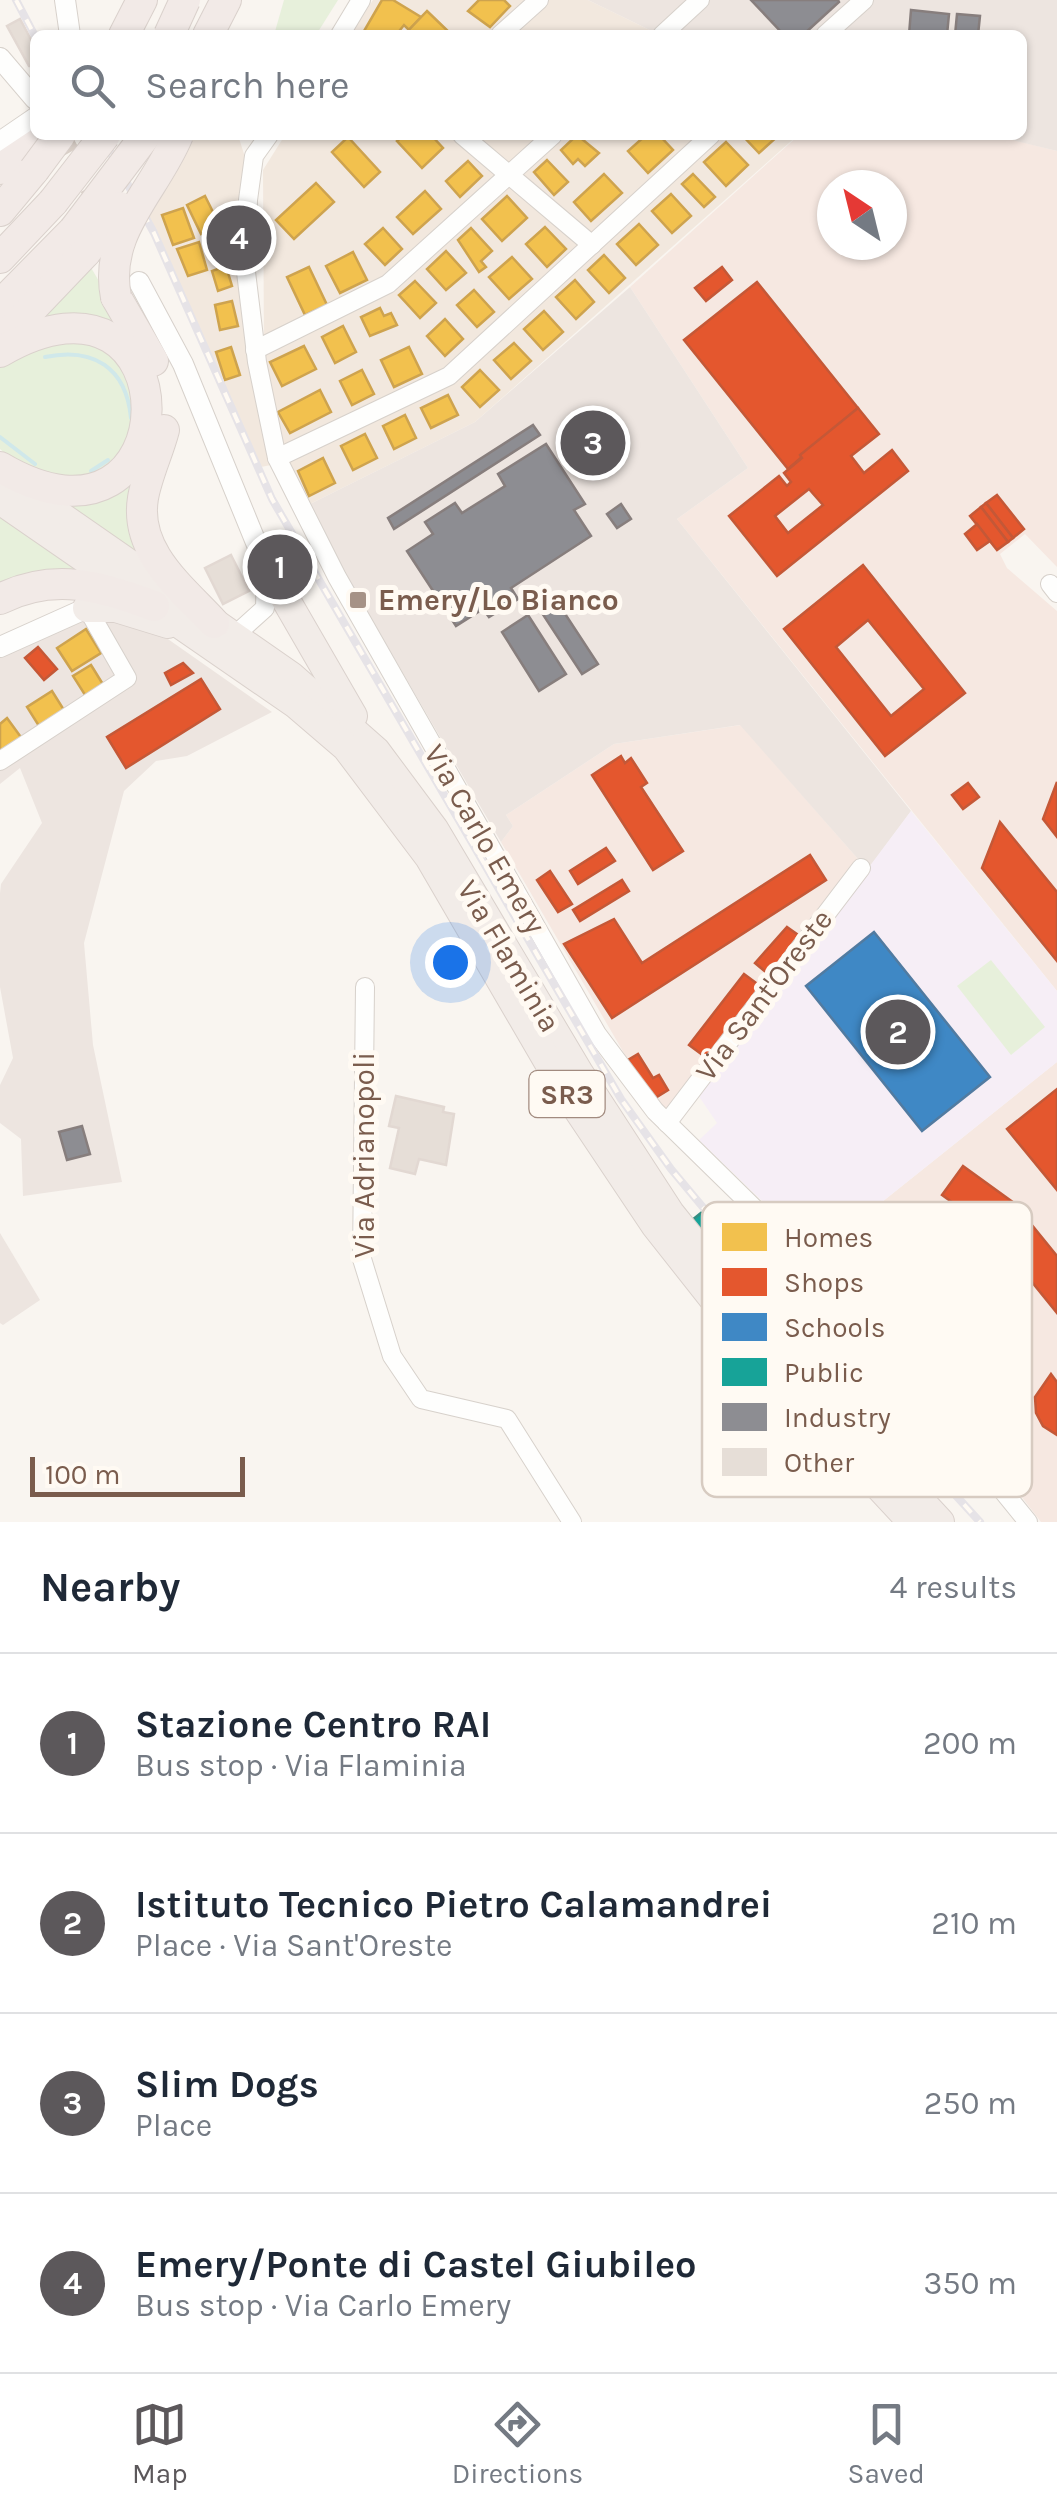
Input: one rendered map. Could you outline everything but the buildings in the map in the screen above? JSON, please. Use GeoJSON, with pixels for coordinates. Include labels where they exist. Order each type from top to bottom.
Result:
{"type":"FeatureCollection","features":[{"type":"Feature","properties":{"kind":"highway"},"geometry":{"type":"LineString","coordinates":[[171,30],[186,0]]}},
{"type":"Feature","properties":{"kind":"highway"},"geometry":{"type":"LineString","coordinates":[[211,30],[226,0]]}},
{"type":"Feature","properties":{"kind":"highway"},"geometry":{"type":"LineString","coordinates":[[228,30],[240,0]]}},
{"type":"Feature","properties":{"kind":"highway"},"geometry":{"type":"LineString","coordinates":[[0,212],[14,155],[42,140]]}},
{"type":"Feature","properties":{"kind":"highway"},"geometry":{"type":"LineString","coordinates":[[14,155],[48,140]]}},
{"type":"Feature","properties":{"kind":"highway"},"geometry":{"type":"LineString","coordinates":[[0,258],[52,202],[101,140]]}},
{"type":"Feature","properties":{"kind":"highway"},"geometry":{"type":"LineString","coordinates":[[0,305],[80,241],[143,140]]}},
{"type":"Feature","properties":{"kind":"highway"},"geometry":{"type":"LineString","coordinates":[[0,342],[163,140]]}},
{"type":"Feature","properties":{"kind":"highway"},"geometry":{"type":"LineString","coordinates":[[175,140],[115,250],[164,392],[166,423],[142,500],[146,536],[161,567],[210,629]]}},
{"type":"Feature","properties":{"kind":"highway"},"geometry":{"type":"LineString","coordinates":[[0,352],[50,330],[75,328],[99,333],[120,346],[135,364],[149,404],[146,432],[136,454],[103,483],[60,491],[0,471]]}},
{"type":"Feature","properties":{"kind":"highway","name":"Via Flaminia"},"geometry":{"type":"LineString","coordinates":[[0,471],[210,629],[322,724],[376,782],[429,858],[564,1089],[654,1225],[702,1285]]}},
{"type":"Feature","properties":{"kind":"highway","name":"Via Flaminia"},"geometry":{"type":"LineString","coordinates":[[0,500],[154,606],[210,629],[318,696],[376,751],[434,829],[610,1125],[702,1253]]}},
{"type":"Feature","properties":{"kind":"highway"},"geometry":{"type":"LineString","coordinates":[[264,562],[376,751]]}},
{"type":"Feature","properties":{"kind":"highway"},"geometry":{"type":"LineString","coordinates":[[0,599],[36,586],[75,583],[154,606]]}},
{"type":"Feature","properties":{"kind":"highway"},"geometry":{"type":"LineString","coordinates":[[87,608],[116,608],[210,629]]}},
{"type":"Feature","properties":{"kind":"highway","name":"Via Flaminia"},"geometry":{"type":"LineString","coordinates":[[889,1497],[912,1522]]}},
{"type":"Feature","properties":{"kind":"highway","name":"Via Flaminia"},"geometry":{"type":"LineString","coordinates":[[917,1497],[940,1522]]}},
{"type":"Feature","properties":{"kind":"street"},"geometry":{"type":"LineString","coordinates":[[65,0],[69,30]]}},
{"type":"Feature","properties":{"kind":"street"},"geometry":{"type":"LineString","coordinates":[[346,30],[361,0]]}},
{"type":"Feature","properties":{"kind":"street"},"geometry":{"type":"LineString","coordinates":[[506,30],[539,0]]}},
{"type":"Feature","properties":{"kind":"street"},"geometry":{"type":"LineString","coordinates":[[667,30],[700,0]]}},
{"type":"Feature","properties":{"kind":"street"},"geometry":{"type":"LineString","coordinates":[[831,30],[864,0]]}},
{"type":"Feature","properties":{"kind":"street"},"geometry":{"type":"LineString","coordinates":[[0,58],[30,92]]}},
{"type":"Feature","properties":{"kind":"street"},"geometry":{"type":"LineString","coordinates":[[14,155],[30,127]]}},
{"type":"Feature","properties":{"kind":"street","name":"Via Carlo Emery"},"geometry":{"type":"LineString","coordinates":[[262,140],[252,166],[246,237],[255,350],[277,458],[336,577],[597,1034],[667,1123],[748,1202]]}},
{"type":"Feature","properties":{"kind":"street"},"geometry":{"type":"LineString","coordinates":[[468,140],[592,245]]}},
{"type":"Feature","properties":{"kind":"street"},"geometry":{"type":"LineString","coordinates":[[255,350],[388,284],[548,140]]}},
{"type":"Feature","properties":{"kind":"street"},"geometry":{"type":"LineString","coordinates":[[277,458],[450,376],[706,140]]}},
{"type":"Feature","properties":{"kind":"street"},"geometry":{"type":"LineString","coordinates":[[128,289],[183,364],[264,562],[268,592],[265,608],[210,629]]}},
{"type":"Feature","properties":{"kind":"street"},"geometry":{"type":"LineString","coordinates":[[0,646],[87,608],[127,678],[0,761]]}},
{"type":"Feature","properties":{"kind":"street","name":"Via Sant'Oreste"},"geometry":{"type":"LineString","coordinates":[[667,1123],[862,868]]}},
{"type":"Feature","properties":{"kind":"street","name":"Via Adrianopoli"},"geometry":{"type":"LineString","coordinates":[[365,987],[362,1259],[392,1356],[422,1399],[507,1419],[572,1522]]}},
{"type":"Feature","properties":{"kind":"street","name":"Via Carlo Emery"},"geometry":{"type":"LineString","coordinates":[[1008,1497],[1028,1522]]}},
{"type":"Feature","properties":{"kind":"shaded area"},"geometry":{"type":"Polygon","coordinates":[[[373,0],[588,0],[650,30],[353,30],[373,0]]]}},
{"type":"Feature","properties":{"kind":"shaded area"},"geometry":{"type":"Polygon","coordinates":[[[588,0],[1057,0],[1057,151],[1012,140],[1027,140],[1027,30],[650,30],[588,0]]]}},
{"type":"Feature","properties":{"kind":"shaded area"},"geometry":{"type":"Polygon","coordinates":[[[190,140],[240,140],[251,176],[256,386],[271,465],[256,468],[145,215],[190,140]]]}},
{"type":"Feature","properties":{"kind":"shaded area"},"geometry":{"type":"Polygon","coordinates":[[[282,140],[792,140],[475,422],[306,506],[280,444],[264,353],[263,170],[282,140]]]}},
{"type":"Feature","properties":{"kind":"shaded area"},"geometry":{"type":"Polygon","coordinates":[[[793,140],[1014,140],[1057,151],[1057,567],[1025,534],[1000,554],[1007,568],[1057,611],[1057,991],[677,519],[748,468],[630,287],[793,140]]]}},
{"type":"Feature","properties":{"kind":"shaded area"},"geometry":{"type":"Polygon","coordinates":[[[630,287],[748,468],[677,519],[911,811],[871,865],[858,859],[740,725],[614,744],[506,815],[513,826],[501,842],[306,506],[475,422],[630,287]]]}},
{"type":"Feature","properties":{"kind":"shaded area"},"geometry":{"type":"Polygon","coordinates":[[[103,615],[155,630],[272,712],[187,756],[156,761],[124,791],[84,943],[93,1045],[122,1182],[23,1196],[21,1139],[0,1123],[0,1085],[13,1058],[0,987],[0,893],[1,884],[42,823],[20,768],[0,784],[0,657],[84,617],[103,615]]]}},
{"type":"Feature","properties":{"kind":"shaded area"},"geometry":{"type":"Polygon","coordinates":[[[741,725],[858,859],[804,939],[669,1107],[663,1108],[628,1060],[501,842],[513,826],[506,815],[614,744],[741,725]]]}},
{"type":"Feature","properties":{"kind":"shaded area"},"geometry":{"type":"Polygon","coordinates":[[[911,811],[1057,991],[1057,1062],[882,1202],[763,1202],[699,1140],[717,1123],[698,1095],[911,811]]]}},
{"type":"Feature","properties":{"kind":"shaded area"},"geometry":{"type":"Polygon","coordinates":[[[1057,1062],[1057,1522],[1041,1522],[1022,1497],[1032,1497],[1032,1202],[882,1202],[1057,1062]]]}},
{"type":"Feature","properties":{"kind":"shaded area"},"geometry":{"type":"Polygon","coordinates":[[[0,1233],[40,1300],[3,1325],[0,1323],[0,1233]]]}},
{"type":"Feature","properties":{"kind":"green space"},"geometry":{"type":"Polygon","coordinates":[[[284,0],[338,0],[319,30],[275,30],[284,0]]]}},
{"type":"Feature","properties":{"kind":"green space"},"geometry":{"type":"Polygon","coordinates":[[[90,266],[138,347],[29,325],[90,266]]]}},
{"type":"Feature","properties":{"kind":"green space"},"geometry":{"type":"Polygon","coordinates":[[[39,338],[98,339],[130,368],[135,441],[88,481],[18,465],[0,449],[0,367],[39,338]]]}},
{"type":"Feature","properties":{"kind":"green space"},"geometry":{"type":"Polygon","coordinates":[[[148,464],[139,555],[55,498],[128,483],[148,464]]]}},
{"type":"Feature","properties":{"kind":"green space"},"geometry":{"type":"Polygon","coordinates":[[[0,517],[87,575],[0,592],[0,517]]]}},
{"type":"Feature","properties":{"kind":"green space"},"geometry":{"type":"Polygon","coordinates":[[[991,960],[1045,1027],[1011,1055],[957,986],[991,960]]]}},
{"type":"Feature","properties":{"kind":"waterway"},"geometry":{"type":"LineString","coordinates":[[45,357],[78,355],[104,365],[122,386],[131,418]]}},
{"type":"Feature","properties":{"kind":"waterway"},"geometry":{"type":"LineString","coordinates":[[0,437],[35,464]]}},
{"type":"Feature","properties":{"kind":"waterway"},"geometry":{"type":"LineString","coordinates":[[91,471],[108,460]]}},
{"type":"Feature","properties":{"kind":"tunnel"},"geometry":{"type":"LineString","coordinates":[[63,140],[102,209]]}},
{"type":"Feature","properties":{"kind":"railway"},"geometry":{"type":"LineString","coordinates":[[16,0],[32,30]]}},
{"type":"Feature","properties":{"kind":"railway"},"geometry":{"type":"LineString","coordinates":[[104,140],[154,233],[272,499],[621,1099],[702,1206]]}},
{"type":"Feature","properties":{"kind":"railway"},"geometry":{"type":"LineString","coordinates":[[957,1497],[980,1522]]}},
{"type":"Feature","properties":{"kind":"place","name":"Emery/Ponte di Castel Giubileo"},"geometry":{"type":"Point","coordinates":[239,238]}},
{"type":"Feature","properties":{"kind":"place","name":"Slim Dogs"},"geometry":{"type":"Point","coordinates":[593,443]}},
{"type":"Feature","properties":{"kind":"place","name":"Stazione Centro RAI"},"geometry":{"type":"Point","coordinates":[280,567]}},
{"type":"Feature","properties":{"kind":"place","name":"Emery/Lo Bianco"},"geometry":{"type":"Point","coordinates":[358,600]}},
{"type":"Feature","properties":{"kind":"place","name":"Istituto Tecnico Pietro Calamandrei"},"geometry":{"type":"Point","coordinates":[898,1032]}}]}
